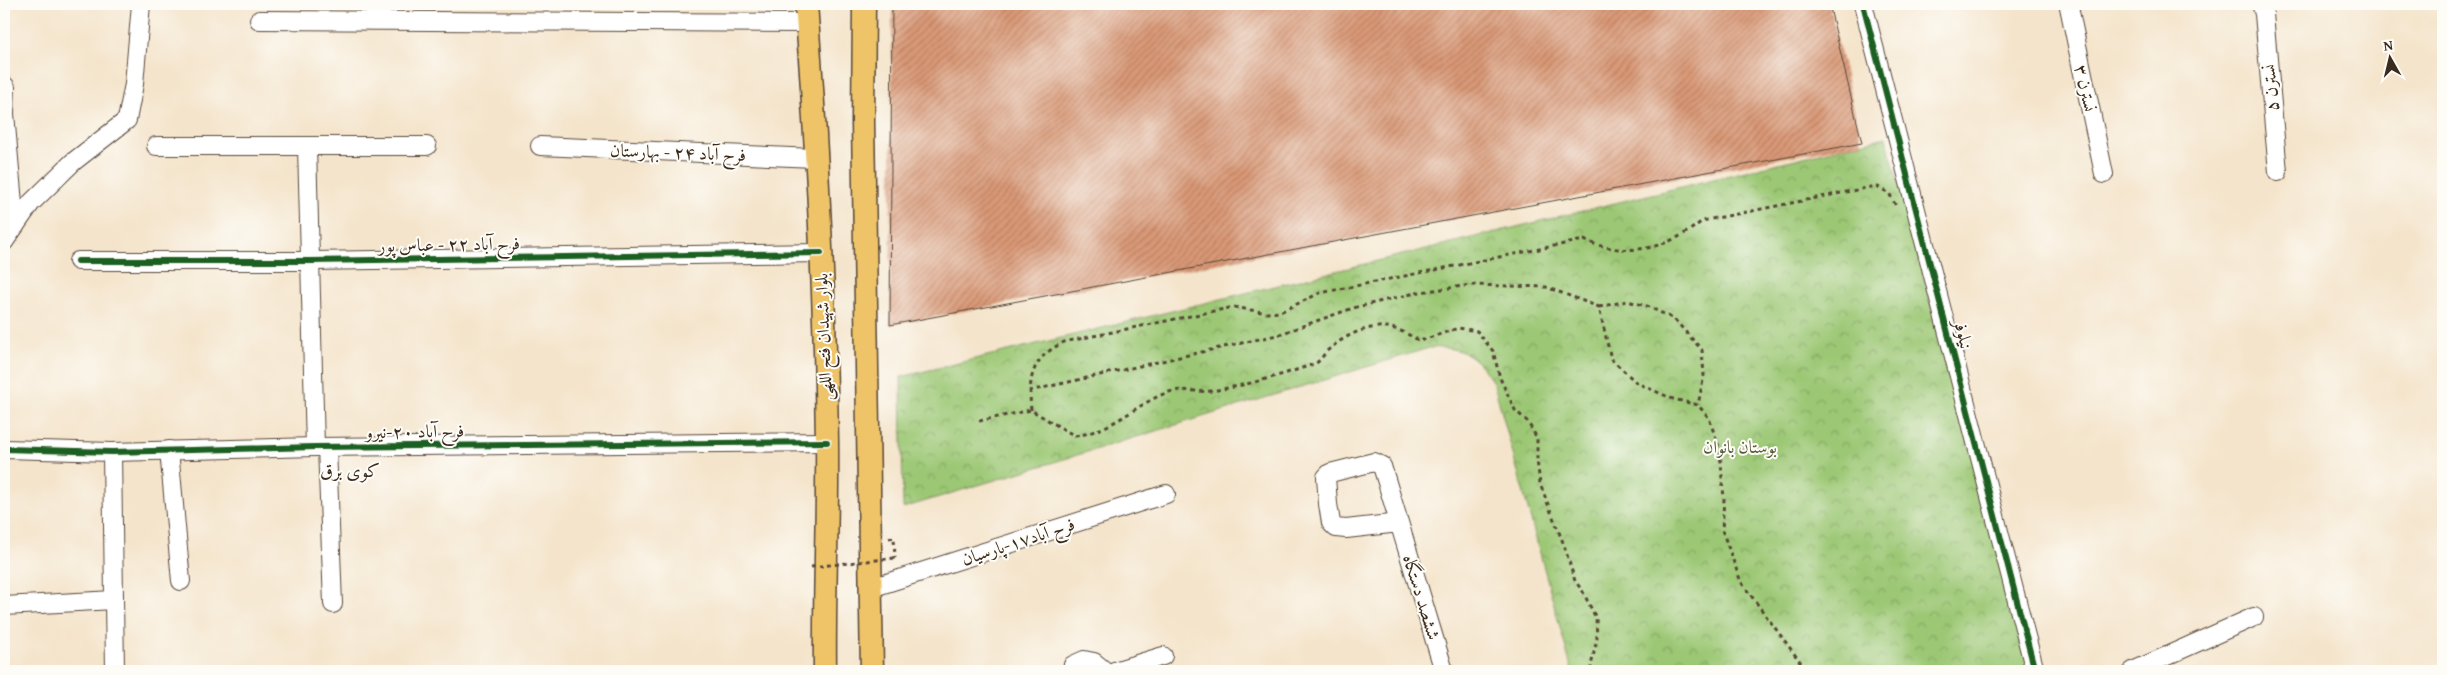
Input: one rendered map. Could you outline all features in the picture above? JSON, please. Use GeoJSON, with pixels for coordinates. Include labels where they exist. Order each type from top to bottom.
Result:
{"type":"FeatureCollection","features":[{"type":"Feature","properties":{"kind":"main road"},"geometry":{"type":"LineString","coordinates":[[864,4],[863,122],[872,671]]}},
{"type":"Feature","properties":{"kind":"main road","name":"بلوار شهیدان فتح اللهی"},"geometry":{"type":"LineString","coordinates":[[809,10],[817,68],[811,90],[820,253],[827,442],[824,589],[825,671]]}},
{"type":"Feature","properties":{"kind":"street"},"geometry":{"type":"LineString","coordinates":[[4,242],[31,203],[73,162],[128,120],[134,84],[141,4]]}},
{"type":"Feature","properties":{"kind":"street","name":"نیلوفر"},"geometry":{"type":"LineString","coordinates":[[1863,4],[2035,671]]}},
{"type":"Feature","properties":{"kind":"street","name":"نسترن ۳"},"geometry":{"type":"LineString","coordinates":[[2072,4],[2069,7],[2104,174]]}},
{"type":"Feature","properties":{"kind":"street","name":"نسترن ۵"},"geometry":{"type":"LineString","coordinates":[[2261,4],[2264,14],[2278,172]]}},
{"type":"Feature","properties":{"kind":"street"},"geometry":{"type":"LineString","coordinates":[[259,20],[809,10]]}},
{"type":"Feature","properties":{"kind":"street"},"geometry":{"type":"LineString","coordinates":[[4,84],[6,87],[5,114],[15,226]]}},
{"type":"Feature","properties":{"kind":"street"},"geometry":{"type":"LineString","coordinates":[[156,146],[426,146]]}},
{"type":"Feature","properties":{"kind":"street"},"geometry":{"type":"LineString","coordinates":[[307,146],[321,447],[333,604]]}},
{"type":"Feature","properties":{"kind":"street","name":"فرح آباد ۲۴ - بهارستان"},"geometry":{"type":"LineString","coordinates":[[540,146],[815,158]]}},
{"type":"Feature","properties":{"kind":"street","name":"فرح آباد ۲۲ - عباس پور"},"geometry":{"type":"LineString","coordinates":[[78,261],[311,261],[820,253]]}},
{"type":"Feature","properties":{"kind":"street","name":"فرح آباد ۲۰-نیرو"},"geometry":{"type":"LineString","coordinates":[[4,449],[112,452],[321,447],[827,442]]}},
{"type":"Feature","properties":{"kind":"street"},"geometry":{"type":"LineString","coordinates":[[170,450],[181,581]]}},
{"type":"Feature","properties":{"kind":"street"},"geometry":{"type":"LineString","coordinates":[[112,452],[115,671]]}},
{"type":"Feature","properties":{"kind":"street","name":"ششصد دستگاه"},"geometry":{"type":"LineString","coordinates":[[1399,523],[1346,530],[1336,528],[1332,523],[1330,513],[1325,482],[1326,477],[1330,473],[1374,462],[1382,466],[1444,671]]}},
{"type":"Feature","properties":{"kind":"street","name":"فرح آباد۱۷-پارسیان"},"geometry":{"type":"LineString","coordinates":[[871,588],[1166,494]]}},
{"type":"Feature","properties":{"kind":"street"},"geometry":{"type":"LineString","coordinates":[[4,606],[114,600]]}},
{"type":"Feature","properties":{"kind":"street"},"geometry":{"type":"LineString","coordinates":[[2133,671],[2254,617]]}},
{"type":"Feature","properties":{"kind":"street"},"geometry":{"type":"LineString","coordinates":[[1114,671],[1163,656]]}},
{"type":"Feature","properties":{"kind":"street"},"geometry":{"type":"LineString","coordinates":[[1071,671],[1073,665],[1084,660],[1094,662],[1105,671]]}},
{"type":"Feature","properties":{"kind":"path"},"geometry":{"type":"LineString","coordinates":[[1031,410],[1030,378],[1037,363],[1051,348],[1064,342],[1234,307],[1267,313],[1280,312],[1320,293],[1584,240],[1607,249],[1628,250],[1645,248],[1670,242],[1686,234],[1702,220],[1876,186],[1889,193],[1899,211]]}},
{"type":"Feature","properties":{"kind":"path"},"geometry":{"type":"LineString","coordinates":[[1030,391],[1278,335],[1353,308],[1420,292],[1463,286],[1546,287],[1599,307],[1627,301],[1647,306],[1674,319],[1702,350],[1704,375],[1698,405]]}},
{"type":"Feature","properties":{"kind":"path"},"geometry":{"type":"LineString","coordinates":[[1599,307],[1611,359],[1637,383],[1673,399],[1698,405],[1708,418],[1720,451],[1724,499],[1722,530],[1741,582],[1807,671]]}},
{"type":"Feature","properties":{"kind":"path"},"geometry":{"type":"LineString","coordinates":[[979,421],[1031,410],[1075,436],[1095,433],[1168,392],[1189,389],[1209,391],[1317,363],[1342,339],[1356,332],[1380,326],[1401,331],[1420,340],[1458,328],[1477,331],[1493,351],[1500,378],[1515,410],[1527,421],[1537,438],[1540,484],[1564,545],[1575,581],[1582,590],[1596,618],[1597,639],[1590,666],[1592,671]]}},
{"type":"Feature","properties":{"kind":"path"},"geometry":{"type":"LineString","coordinates":[[811,567],[894,558],[894,537]]}},
{"type":"Feature","properties":{"kind":"green space","name":"بوستان بانوان"},"geometry":{"type":"Polygon","coordinates":[[[1886,137],[2030,671],[1572,671],[1494,384],[1475,360],[1460,351],[1451,349],[1429,348],[903,508],[901,377],[1886,137]]]}},
{"type":"Feature","properties":{"kind":"building"},"geometry":{"type":"Polygon","coordinates":[[[892,4],[1829,4],[1862,143],[890,325],[892,4]]]}},
{"type":"Feature","properties":{"kind":"cycle path"},"geometry":{"type":"LineString","coordinates":[[1863,4],[2035,671]]}},
{"type":"Feature","properties":{"kind":"cycle path"},"geometry":{"type":"LineString","coordinates":[[78,261],[311,261],[821,253]]}},
{"type":"Feature","properties":{"kind":"cycle path"},"geometry":{"type":"LineString","coordinates":[[4,449],[112,452],[315,447],[827,442]]}},
{"type":"Feature","properties":{"kind":"district","name":"کوی برق"},"geometry":{"type":"Point","coordinates":[350,470]}}]}
